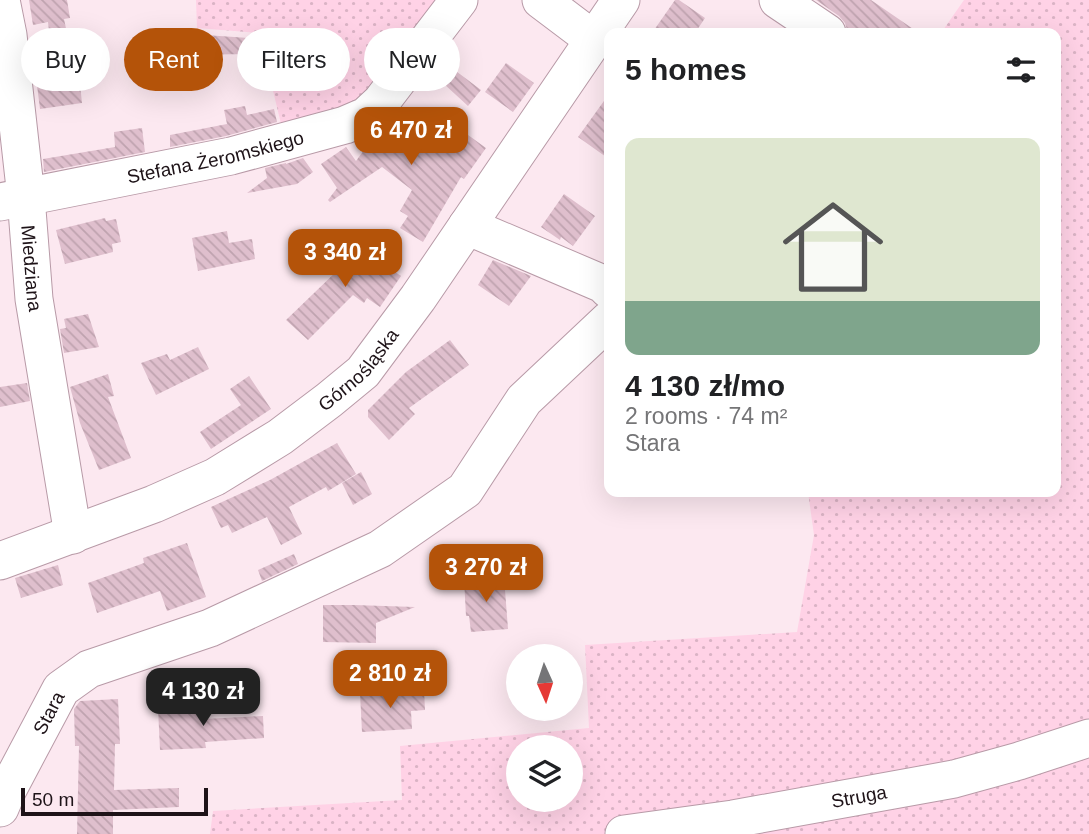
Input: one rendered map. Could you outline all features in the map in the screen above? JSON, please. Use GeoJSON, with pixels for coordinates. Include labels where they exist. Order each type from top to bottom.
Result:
{"type":"FeatureCollection","features":[{"type":"Feature","properties":{"kind":"street","name":"Miedziana"},"geometry":{"type":"LineString","coordinates":[[1,0],[8,35],[13,199],[34,299],[73,535]]}},
{"type":"Feature","properties":{"kind":"street","name":"Stefana Żeromskiego"},"geometry":{"type":"LineString","coordinates":[[13,199],[231,156],[345,125],[366,116],[381,102],[458,0]]}},
{"type":"Feature","properties":{"kind":"street"},"geometry":{"type":"LineString","coordinates":[[541,0],[594,40]]}},
{"type":"Feature","properties":{"kind":"street","name":"Górnośląska"},"geometry":{"type":"LineString","coordinates":[[0,561],[154,505],[215,477],[280,437],[363,372],[418,298],[621,0]]}},
{"type":"Feature","properties":{"kind":"street"},"geometry":{"type":"LineString","coordinates":[[777,19],[809,28]]}},
{"type":"Feature","properties":{"kind":"street"},"geometry":{"type":"LineString","coordinates":[[467,226],[604,290]]}},
{"type":"Feature","properties":{"kind":"street","name":"Stara"},"geometry":{"type":"LineString","coordinates":[[0,808],[61,689],[89,669],[211,628],[380,549],[465,490],[524,400],[604,297]]}},
{"type":"Feature","properties":{"kind":"street","name":"Struga"},"geometry":{"type":"LineString","coordinates":[[624,834],[733,819],[954,779],[1089,738]]}},
{"type":"Feature","properties":{"kind":"shaded area"},"geometry":{"type":"Polygon","coordinates":[[[196,0],[435,0],[417,28],[364,28],[364,91],[375,91],[366,105],[283,132],[273,91],[350,91],[350,28],[237,28],[237,31],[197,28],[196,0]]]}},
{"type":"Feature","properties":{"kind":"shaded area"},"geometry":{"type":"Polygon","coordinates":[[[964,0],[1089,0],[1089,834],[210,834],[213,811],[402,800],[400,746],[506,736],[506,812],[583,812],[583,735],[516,735],[589,728],[585,645],[797,632],[814,535],[809,497],[1061,497],[1061,28],[944,28],[964,0]]]}},
{"type":"Feature","properties":{"kind":"building"},"geometry":{"type":"Polygon","coordinates":[[[29,0],[67,0],[70,18],[64,19],[66,28],[49,28],[48,22],[33,25],[29,0]]]}},
{"type":"Feature","properties":{"kind":"building"},"geometry":{"type":"Polygon","coordinates":[[[675,0],[705,18],[698,28],[655,28],[675,0]]]}},
{"type":"Feature","properties":{"kind":"building"},"geometry":{"type":"Polygon","coordinates":[[[816,0],[871,0],[912,28],[846,28],[839,16],[816,0]]]}},
{"type":"Feature","properties":{"kind":"building"},"geometry":{"type":"Polygon","coordinates":[[[223,36],[237,37],[237,54],[223,54],[223,36]]]}},
{"type":"Feature","properties":{"kind":"building"},"geometry":{"type":"Polygon","coordinates":[[[506,63],[534,83],[513,112],[485,92],[506,63]]]}},
{"type":"Feature","properties":{"kind":"building"},"geometry":{"type":"Polygon","coordinates":[[[460,74],[481,90],[468,106],[452,91],[460,91],[460,74]]]}},
{"type":"Feature","properties":{"kind":"building"},"geometry":{"type":"Polygon","coordinates":[[[38,91],[81,91],[82,103],[40,109],[38,91]]]}},
{"type":"Feature","properties":{"kind":"building"},"geometry":{"type":"Polygon","coordinates":[[[604,101],[604,155],[578,137],[604,101]]]}},
{"type":"Feature","properties":{"kind":"building"},"geometry":{"type":"Polygon","coordinates":[[[245,106],[247,115],[274,109],[277,122],[170,147],[170,135],[227,124],[224,110],[245,106]]]}},
{"type":"Feature","properties":{"kind":"building"},"geometry":{"type":"Polygon","coordinates":[[[401,111],[439,137],[450,122],[486,148],[464,179],[461,177],[423,242],[400,228],[408,216],[400,211],[412,190],[382,167],[330,202],[328,200],[337,188],[321,164],[346,147],[356,161],[375,135],[401,111]]]}},
{"type":"Feature","properties":{"kind":"building"},"geometry":{"type":"Polygon","coordinates":[[[142,128],[145,152],[44,172],[43,159],[115,147],[114,132],[142,128]]]}},
{"type":"Feature","properties":{"kind":"building"},"geometry":{"type":"Polygon","coordinates":[[[303,158],[313,172],[297,184],[247,193],[267,178],[265,168],[303,158]]]}},
{"type":"Feature","properties":{"kind":"building"},"geometry":{"type":"Polygon","coordinates":[[[564,194],[595,216],[573,246],[541,227],[564,194]]]}},
{"type":"Feature","properties":{"kind":"building"},"geometry":{"type":"Polygon","coordinates":[[[105,218],[106,221],[116,219],[121,242],[112,244],[113,252],[65,264],[56,230],[105,218]]]}},
{"type":"Feature","properties":{"kind":"building"},"geometry":{"type":"Polygon","coordinates":[[[227,231],[229,243],[252,239],[255,259],[198,271],[192,238],[227,231]]]}},
{"type":"Feature","properties":{"kind":"building"},"geometry":{"type":"Polygon","coordinates":[[[347,240],[401,276],[380,307],[367,298],[364,303],[353,295],[308,340],[286,320],[340,268],[332,262],[347,240]]]}},
{"type":"Feature","properties":{"kind":"building"},"geometry":{"type":"Polygon","coordinates":[[[493,260],[531,276],[509,306],[478,285],[493,260]]]}},
{"type":"Feature","properties":{"kind":"building"},"geometry":{"type":"Polygon","coordinates":[[[88,314],[99,347],[64,353],[60,329],[66,328],[64,319],[88,314]]]}},
{"type":"Feature","properties":{"kind":"building"},"geometry":{"type":"Polygon","coordinates":[[[450,340],[469,365],[409,408],[415,414],[389,440],[368,417],[368,410],[406,372],[450,340]]]}},
{"type":"Feature","properties":{"kind":"building"},"geometry":{"type":"Polygon","coordinates":[[[198,347],[209,369],[156,395],[141,363],[167,354],[170,360],[198,347]]]}},
{"type":"Feature","properties":{"kind":"building"},"geometry":{"type":"Polygon","coordinates":[[[108,374],[114,396],[108,397],[131,458],[99,470],[80,423],[70,387],[108,374]]]}},
{"type":"Feature","properties":{"kind":"building"},"geometry":{"type":"Polygon","coordinates":[[[249,376],[271,409],[211,449],[200,432],[241,405],[230,389],[249,376]]]}},
{"type":"Feature","properties":{"kind":"building"},"geometry":{"type":"Polygon","coordinates":[[[27,383],[30,401],[0,407],[0,387],[27,383]]]}},
{"type":"Feature","properties":{"kind":"building"},"geometry":{"type":"Polygon","coordinates":[[[337,443],[356,474],[328,491],[326,487],[289,507],[302,534],[281,545],[267,517],[232,533],[228,525],[221,528],[211,507],[270,480],[337,443]]]}},
{"type":"Feature","properties":{"kind":"building"},"geometry":{"type":"Polygon","coordinates":[[[361,472],[372,494],[353,505],[342,483],[361,472]]]}},
{"type":"Feature","properties":{"kind":"building"},"geometry":{"type":"Polygon","coordinates":[[[187,543],[206,597],[167,611],[160,591],[97,613],[88,583],[144,563],[143,558],[187,543]]]}},
{"type":"Feature","properties":{"kind":"building"},"geometry":{"type":"Polygon","coordinates":[[[294,554],[298,564],[262,581],[258,570],[294,554]]]}},
{"type":"Feature","properties":{"kind":"building"},"geometry":{"type":"Polygon","coordinates":[[[58,565],[63,585],[21,598],[15,578],[58,565]]]}},
{"type":"Feature","properties":{"kind":"building"},"geometry":{"type":"Polygon","coordinates":[[[504,577],[508,629],[471,632],[469,616],[466,616],[464,579],[504,577]]]}},
{"type":"Feature","properties":{"kind":"building"},"geometry":{"type":"Polygon","coordinates":[[[323,605],[415,607],[376,623],[376,643],[323,642],[323,605]]]}},
{"type":"Feature","properties":{"kind":"building"},"geometry":{"type":"Polygon","coordinates":[[[424,690],[425,710],[411,711],[412,729],[362,732],[360,693],[424,690]]]}},
{"type":"Feature","properties":{"kind":"building"},"geometry":{"type":"Polygon","coordinates":[[[118,699],[120,744],[115,744],[114,790],[179,788],[179,807],[113,810],[113,834],[77,834],[79,746],[75,746],[74,709],[80,701],[118,699]]]}},
{"type":"Feature","properties":{"kind":"building"},"geometry":{"type":"Polygon","coordinates":[[[204,706],[204,719],[263,716],[264,738],[205,742],[206,748],[160,750],[158,708],[204,706]]]}}]}
